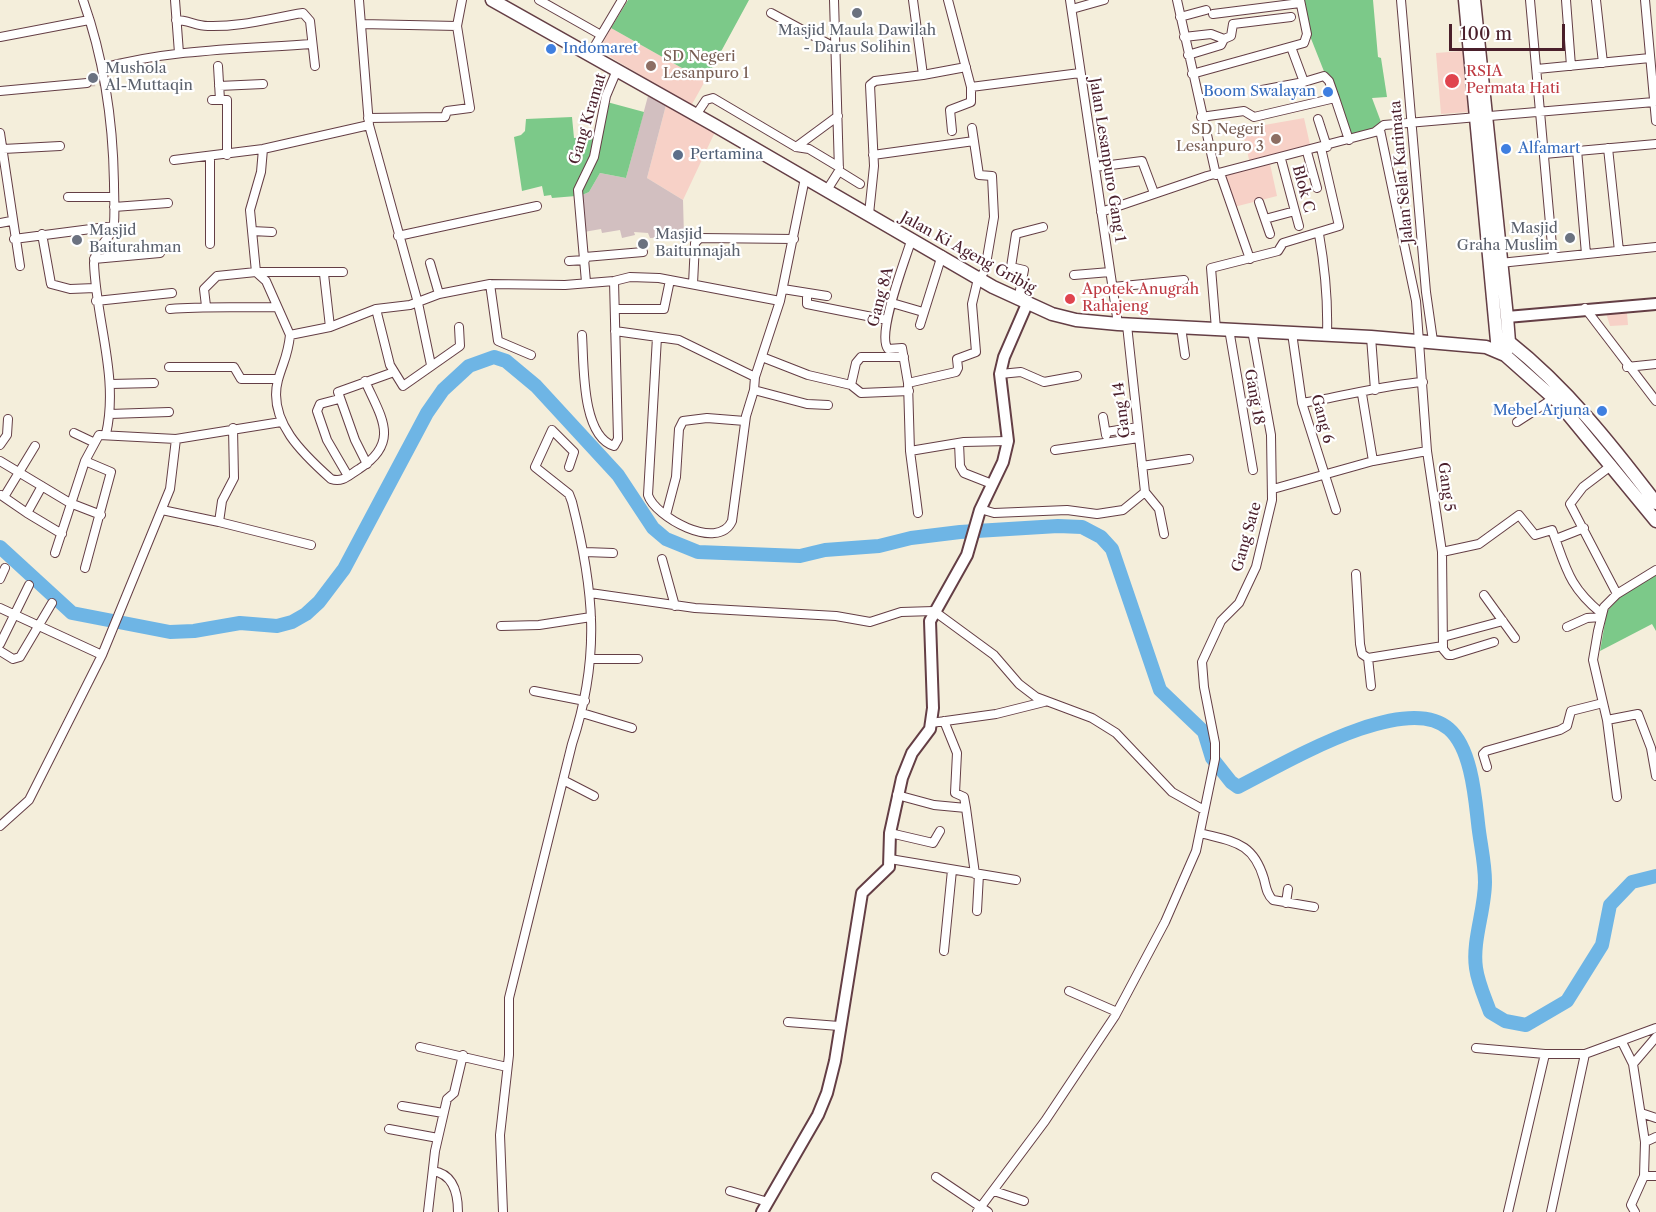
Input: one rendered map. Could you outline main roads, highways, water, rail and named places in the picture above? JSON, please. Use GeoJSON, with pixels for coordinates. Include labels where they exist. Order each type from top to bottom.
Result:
{"type":"FeatureCollection","features":[{"type":"Feature","properties":{"kind":"main road","name":"Jalan Ki Ageng Gribig"},"geometry":{"type":"LineString","coordinates":[[492,0],[1023,302],[1076,320],[1427,340],[1499,348]]}},
{"type":"Feature","properties":{"kind":"main road"},"geometry":{"type":"LineString","coordinates":[[1465,0],[1507,317],[1499,348]]}},
{"type":"Feature","properties":{"kind":"main road"},"geometry":{"type":"LineString","coordinates":[[1474,0],[1480,116],[1499,348],[1554,398],[1612,465],[1656,521]]}},
{"type":"Feature","properties":{"kind":"main road"},"geometry":{"type":"LineString","coordinates":[[1499,348],[1560,387],[1620,456],[1656,503]]}},
{"type":"Feature","properties":{"kind":"waterway"},"geometry":{"type":"LineString","coordinates":[[0,547],[72,613],[170,632],[194,631],[240,623],[277,626],[292,622],[306,614],[319,602],[344,569],[427,413],[443,390],[469,366],[494,357],[506,361],[536,386],[618,475],[653,528],[666,539],[698,552],[800,556],[825,550],[879,546],[911,538],[960,532],[1058,526],[1082,527],[1101,537],[1112,549],[1160,690],[1204,732],[1212,758],[1231,782],[1238,787],[1312,749],[1375,724],[1404,719],[1429,719],[1449,729],[1462,748],[1471,773],[1484,867],[1484,893],[1475,958],[1477,974],[1490,1012],[1505,1021],[1526,1025],[1567,1001],[1602,945],[1610,905],[1632,882],[1656,876]]}},
{"type":"Feature","properties":{"kind":"tunnel"},"geometry":{"type":"LineString","coordinates":[[87,83],[100,82]]}},
{"type":"Feature","properties":{"kind":"place","name":"Masjid Maula Dawilah - Darus Solihin"},"geometry":{"type":"Point","coordinates":[857,13]}},
{"type":"Feature","properties":{"kind":"place","name":"Indomaret"},"geometry":{"type":"Point","coordinates":[551,49]}},
{"type":"Feature","properties":{"kind":"place","name":"SD Negeri Lesanpuro 1"},"geometry":{"type":"Point","coordinates":[651,66]}},
{"type":"Feature","properties":{"kind":"place","name":"Mushola Al-Muttaqin"},"geometry":{"type":"Point","coordinates":[93,78]}},
{"type":"Feature","properties":{"kind":"place","name":"RSIA Permata Hati"},"geometry":{"type":"Point","coordinates":[1452,81]}},
{"type":"Feature","properties":{"kind":"place","name":"Boom Swalayan"},"geometry":{"type":"Point","coordinates":[1328,92]}},
{"type":"Feature","properties":{"kind":"place","name":"SD Negeri Lesanpuro 3"},"geometry":{"type":"Point","coordinates":[1276,139]}},
{"type":"Feature","properties":{"kind":"place","name":"Alfamart"},"geometry":{"type":"Point","coordinates":[1506,149]}},
{"type":"Feature","properties":{"kind":"place","name":"Pertamina"},"geometry":{"type":"Point","coordinates":[678,155]}},
{"type":"Feature","properties":{"kind":"place","name":"Masjid Graha Muslim"},"geometry":{"type":"Point","coordinates":[1570,238]}},
{"type":"Feature","properties":{"kind":"place","name":"Masjid Baiturahman"},"geometry":{"type":"Point","coordinates":[77,240]}},
{"type":"Feature","properties":{"kind":"place","name":"Masjid Baitunnajah"},"geometry":{"type":"Point","coordinates":[643,244]}},
{"type":"Feature","properties":{"kind":"place","name":"Apotek Anugrah Rahajeng"},"geometry":{"type":"Point","coordinates":[1070,299]}},
{"type":"Feature","properties":{"kind":"place","name":"Mebel Arjuna"},"geometry":{"type":"Point","coordinates":[1602,411]}}]}
